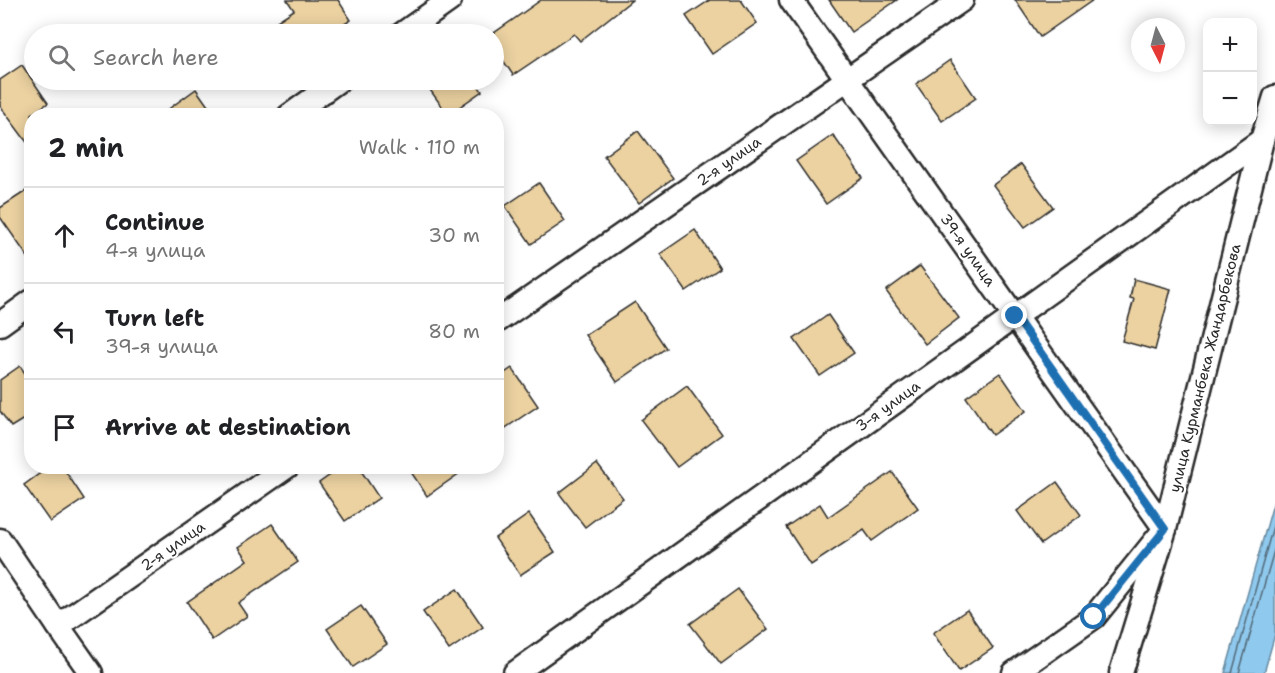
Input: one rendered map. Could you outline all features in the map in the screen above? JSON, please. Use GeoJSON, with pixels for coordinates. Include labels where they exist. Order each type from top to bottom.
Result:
{"type":"FeatureCollection","features":[{"type":"Feature","properties":{"kind":"street"},"geometry":{"type":"LineString","coordinates":[[416,24],[450,0]]}},
{"type":"Feature","properties":{"kind":"street","name":"39-я улица"},"geometry":{"type":"LineString","coordinates":[[791,0],[1165,529]]}},
{"type":"Feature","properties":{"kind":"street","name":"2-я улица"},"geometry":{"type":"LineString","coordinates":[[504,316],[962,0]]}},
{"type":"Feature","properties":{"kind":"street"},"geometry":{"type":"LineString","coordinates":[[300,108],[325,90]]}},
{"type":"Feature","properties":{"kind":"street","name":"улица Курманбека Жандарбекова"},"geometry":{"type":"LineString","coordinates":[[1121,673],[1165,529],[1262,140],[1275,97]]}},
{"type":"Feature","properties":{"kind":"street","name":"3-я улица"},"geometry":{"type":"LineString","coordinates":[[515,673],[1262,140]]}},
{"type":"Feature","properties":{"kind":"street"},"geometry":{"type":"LineString","coordinates":[[0,324],[24,307]]}},
{"type":"Feature","properties":{"kind":"street","name":"2-я улица"},"geometry":{"type":"LineString","coordinates":[[58,626],[276,474]]}},
{"type":"Feature","properties":{"kind":"street"},"geometry":{"type":"LineString","coordinates":[[1014,673],[1094,617],[1165,529]]}},
{"type":"Feature","properties":{"kind":"street"},"geometry":{"type":"LineString","coordinates":[[0,540],[91,673]]}},
{"type":"Feature","properties":{"kind":"water"},"geometry":{"type":"Polygon","coordinates":[[[1275,497],[1275,634],[1264,673],[1225,673],[1275,497]]]}},
{"type":"Feature","properties":{"kind":"building"},"geometry":{"type":"Polygon","coordinates":[[[287,0],[338,0],[351,20],[345,24],[272,24],[294,10],[287,0]]]}},
{"type":"Feature","properties":{"kind":"building"},"geometry":{"type":"Polygon","coordinates":[[[541,0],[632,0],[580,41],[574,34],[513,75],[504,62],[504,26],[541,0]]]}},
{"type":"Feature","properties":{"kind":"building"},"geometry":{"type":"Polygon","coordinates":[[[710,0],[741,0],[757,23],[712,54],[686,16],[710,0]]]}},
{"type":"Feature","properties":{"kind":"building"},"geometry":{"type":"Polygon","coordinates":[[[829,0],[897,0],[851,32],[829,0]]]}},
{"type":"Feature","properties":{"kind":"building"},"geometry":{"type":"Polygon","coordinates":[[[1015,0],[1093,0],[1040,37],[1015,0]]]}},
{"type":"Feature","properties":{"kind":"building"},"geometry":{"type":"Polygon","coordinates":[[[950,60],[976,98],[942,121],[916,84],[950,60]]]}},
{"type":"Feature","properties":{"kind":"building"},"geometry":{"type":"Polygon","coordinates":[[[22,65],[24,90],[39,90],[48,103],[41,108],[24,108],[24,138],[0,106],[0,80],[22,65]]]}},
{"type":"Feature","properties":{"kind":"building"},"geometry":{"type":"Polygon","coordinates":[[[197,90],[209,108],[170,108],[197,90]]]}},
{"type":"Feature","properties":{"kind":"building"},"geometry":{"type":"Polygon","coordinates":[[[430,90],[482,91],[458,108],[443,108],[430,90]]]}},
{"type":"Feature","properties":{"kind":"building"},"geometry":{"type":"Polygon","coordinates":[[[638,131],[673,178],[639,203],[604,156],[638,131]]]}},
{"type":"Feature","properties":{"kind":"building"},"geometry":{"type":"Polygon","coordinates":[[[833,135],[863,178],[826,204],[796,161],[833,135]]]}},
{"type":"Feature","properties":{"kind":"building"},"geometry":{"type":"Polygon","coordinates":[[[1021,164],[1053,207],[1025,227],[993,185],[1021,164]]]}},
{"type":"Feature","properties":{"kind":"building"},"geometry":{"type":"Polygon","coordinates":[[[539,183],[565,221],[531,244],[505,206],[539,183]]]}},
{"type":"Feature","properties":{"kind":"building"},"geometry":{"type":"Polygon","coordinates":[[[24,192],[24,252],[0,217],[0,208],[24,192]]]}},
{"type":"Feature","properties":{"kind":"building"},"geometry":{"type":"Polygon","coordinates":[[[695,230],[720,268],[686,291],[660,254],[695,230]]]}},
{"type":"Feature","properties":{"kind":"building"},"geometry":{"type":"Polygon","coordinates":[[[920,266],[959,318],[925,344],[886,291],[920,266]]]}},
{"type":"Feature","properties":{"kind":"building"},"geometry":{"type":"Polygon","coordinates":[[[1134,279],[1171,289],[1155,350],[1122,341],[1134,299],[1130,298],[1134,279]]]}},
{"type":"Feature","properties":{"kind":"building"},"geometry":{"type":"Polygon","coordinates":[[[635,302],[666,348],[617,382],[585,335],[635,302]]]}},
{"type":"Feature","properties":{"kind":"building"},"geometry":{"type":"Polygon","coordinates":[[[828,315],[854,353],[820,376],[794,339],[828,315]]]}},
{"type":"Feature","properties":{"kind":"building"},"geometry":{"type":"Polygon","coordinates":[[[20,366],[24,372],[24,419],[11,427],[0,411],[0,380],[20,366]]]}},
{"type":"Feature","properties":{"kind":"building"},"geometry":{"type":"Polygon","coordinates":[[[512,368],[538,406],[504,429],[504,374],[512,368]]]}},
{"type":"Feature","properties":{"kind":"building"},"geometry":{"type":"Polygon","coordinates":[[[1000,373],[1026,411],[992,435],[966,397],[1000,373]]]}},
{"type":"Feature","properties":{"kind":"building"},"geometry":{"type":"Polygon","coordinates":[[[687,386],[722,434],[677,467],[641,420],[687,386]]]}},
{"type":"Feature","properties":{"kind":"building"},"geometry":{"type":"Polygon","coordinates":[[[597,464],[623,498],[585,527],[559,493],[597,464]]]}},
{"type":"Feature","properties":{"kind":"building"},"geometry":{"type":"Polygon","coordinates":[[[892,472],[918,508],[872,541],[864,530],[811,565],[786,527],[820,504],[828,517],[892,472]]]}},
{"type":"Feature","properties":{"kind":"building"},"geometry":{"type":"Polygon","coordinates":[[[39,474],[67,474],[84,499],[50,522],[24,485],[39,474]]]}},
{"type":"Feature","properties":{"kind":"building"},"geometry":{"type":"Polygon","coordinates":[[[332,474],[363,474],[379,498],[345,521],[319,483],[332,474]]]}},
{"type":"Feature","properties":{"kind":"building"},"geometry":{"type":"Polygon","coordinates":[[[412,474],[459,474],[427,496],[412,474]]]}},
{"type":"Feature","properties":{"kind":"building"},"geometry":{"type":"Polygon","coordinates":[[[1057,482],[1081,515],[1041,544],[1017,511],[1057,482]]]}},
{"type":"Feature","properties":{"kind":"building"},"geometry":{"type":"Polygon","coordinates":[[[529,514],[555,552],[520,575],[495,538],[529,514]]]}},
{"type":"Feature","properties":{"kind":"building"},"geometry":{"type":"Polygon","coordinates":[[[272,524],[298,562],[238,603],[247,616],[212,640],[187,602],[247,560],[238,547],[272,524]]]}},
{"type":"Feature","properties":{"kind":"building"},"geometry":{"type":"Polygon","coordinates":[[[457,589],[483,627],[449,650],[423,612],[457,589]]]}},
{"type":"Feature","properties":{"kind":"building"},"geometry":{"type":"Polygon","coordinates":[[[738,589],[768,629],[721,664],[690,624],[738,589]]]}},
{"type":"Feature","properties":{"kind":"building"},"geometry":{"type":"Polygon","coordinates":[[[361,606],[387,644],[353,667],[327,629],[361,606]]]}},
{"type":"Feature","properties":{"kind":"building"},"geometry":{"type":"Polygon","coordinates":[[[967,610],[993,648],[959,671],[933,633],[967,610]]]}},
{"type":"Feature","properties":{"kind":"route"},"geometry":{"type":"LineString","coordinates":[[1015,316],[1165,529],[1094,617]]}}]}
